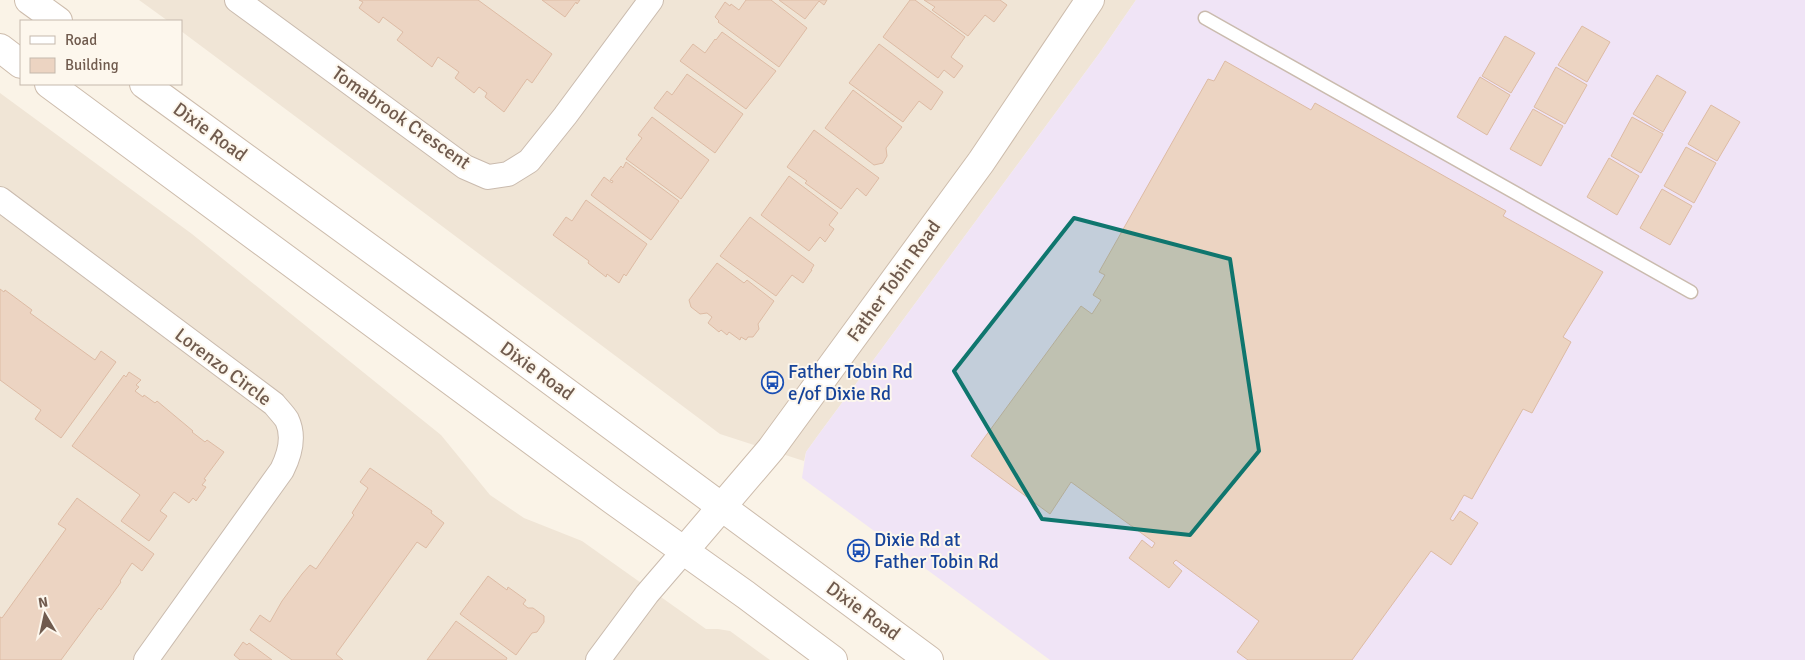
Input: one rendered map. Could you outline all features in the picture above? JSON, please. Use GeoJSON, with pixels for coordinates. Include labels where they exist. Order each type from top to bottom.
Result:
{"type":"FeatureCollection","features":[{"type":"Feature","properties":{"kind":"main road"},"geometry":{"type":"LineString","coordinates":[[29,0],[57,20]]}},
{"type":"Feature","properties":{"kind":"main road","name":"Father Tobin Road"},"geometry":{"type":"LineString","coordinates":[[684,551],[771,449],[969,178],[1090,0]]}},
{"type":"Feature","properties":{"kind":"main road"},"geometry":{"type":"LineString","coordinates":[[0,48],[20,63]]}},
{"type":"Feature","properties":{"kind":"main road"},"geometry":{"type":"LineString","coordinates":[[49,85],[833,660]]}},
{"type":"Feature","properties":{"kind":"main road","name":"Dixie Road"},"geometry":{"type":"LineString","coordinates":[[145,85],[929,660]]}},
{"type":"Feature","properties":{"kind":"street","name":"Tomabrook Crescent"},"geometry":{"type":"LineString","coordinates":[[246,2],[465,167],[488,176],[508,174],[529,161],[566,116],[650,0]]}},
{"type":"Feature","properties":{"kind":"street","name":"Lorenzo Circle"},"geometry":{"type":"LineString","coordinates":[[0,199],[274,404],[287,420],[291,438],[290,455],[282,470],[146,660]]}},
{"type":"Feature","properties":{"kind":"street"},"geometry":{"type":"LineString","coordinates":[[598,660],[647,594],[684,551]]}},
{"type":"Feature","properties":{"kind":"lane"},"geometry":{"type":"LineString","coordinates":[[1205,18],[1691,292]]}},
{"type":"Feature","properties":{"kind":"highlighted area"},"geometry":{"type":"Polygon","coordinates":[[[1074,218],[1230,259],[1259,451],[1190,535],[1042,519],[954,371],[1074,218]]]}},
{"type":"Feature","properties":{"kind":"shaded area"},"geometry":{"type":"Polygon","coordinates":[[[139,0],[1136,0],[1101,51],[806,452],[804,461],[720,434],[182,32],[182,20],[167,20],[139,0]]]}},
{"type":"Feature","properties":{"kind":"shaded area"},"geometry":{"type":"Polygon","coordinates":[[[1136,0],[1805,0],[1805,660],[1050,660],[802,478],[806,452],[1101,51],[1136,0]]]}},
{"type":"Feature","properties":{"kind":"shaded area"},"geometry":{"type":"Polygon","coordinates":[[[0,93],[192,234],[441,435],[490,495],[524,518],[582,541],[706,629],[730,631],[770,660],[0,660],[0,93]]]}},
{"type":"Feature","properties":{"kind":"building"},"geometry":{"type":"Polygon","coordinates":[[[359,0],[478,0],[552,54],[532,83],[527,79],[504,112],[485,97],[487,93],[479,87],[474,93],[455,78],[459,72],[438,57],[432,67],[397,40],[403,32],[383,17],[379,23],[359,8],[363,2],[359,0]]]}},
{"type":"Feature","properties":{"kind":"building"},"geometry":{"type":"Polygon","coordinates":[[[542,0],[580,0],[577,4],[576,2],[565,17],[542,0]]]}},
{"type":"Feature","properties":{"kind":"building"},"geometry":{"type":"Polygon","coordinates":[[[746,0],[771,0],[807,28],[779,67],[718,22],[715,17],[725,2],[739,10],[746,0]]]}},
{"type":"Feature","properties":{"kind":"building"},"geometry":{"type":"Polygon","coordinates":[[[779,0],[827,0],[824,5],[819,1],[805,19],[779,0]]]}},
{"type":"Feature","properties":{"kind":"building"},"geometry":{"type":"Polygon","coordinates":[[[910,0],[915,0],[965,37],[951,57],[963,66],[954,78],[944,70],[938,78],[883,37],[910,0]]]}},
{"type":"Feature","properties":{"kind":"building"},"geometry":{"type":"Polygon","coordinates":[[[924,0],[1000,0],[1007,5],[994,22],[985,15],[968,36],[932,10],[935,7],[924,0]]]}},
{"type":"Feature","properties":{"kind":"building"},"geometry":{"type":"Polygon","coordinates":[[[1582,26],[1610,42],[1587,82],[1558,65],[1582,26]]]}},
{"type":"Feature","properties":{"kind":"building"},"geometry":{"type":"Polygon","coordinates":[[[722,32],[776,71],[746,109],[680,61],[693,44],[705,53],[722,32]]]}},
{"type":"Feature","properties":{"kind":"building"},"geometry":{"type":"Polygon","coordinates":[[[1505,36],[1535,53],[1511,93],[1482,76],[1505,36]]]}},
{"type":"Feature","properties":{"kind":"building"},"geometry":{"type":"Polygon","coordinates":[[[879,44],[943,92],[931,110],[919,101],[903,122],[849,83],[879,44]]]}},
{"type":"Feature","properties":{"kind":"building"},"geometry":{"type":"Polygon","coordinates":[[[1225,61],[1311,110],[1315,103],[1506,211],[1503,216],[1603,272],[1563,337],[1571,342],[1532,413],[1523,409],[1472,499],[1464,495],[1450,519],[1453,521],[1460,511],[1478,523],[1451,565],[1431,551],[1352,660],[1248,660],[1237,652],[1259,621],[1176,560],[1173,563],[1182,571],[1169,588],[1129,558],[1142,540],[1152,548],[1155,543],[1071,482],[1050,514],[971,456],[1081,306],[1092,314],[1101,300],[1093,295],[1105,275],[1099,272],[1208,79],[1214,81],[1225,61]]]}},
{"type":"Feature","properties":{"kind":"building"},"geometry":{"type":"Polygon","coordinates":[[[1556,67],[1587,85],[1565,124],[1534,107],[1556,67]]]}},
{"type":"Feature","properties":{"kind":"building"},"geometry":{"type":"Polygon","coordinates":[[[687,74],[743,114],[715,153],[654,108],[667,91],[672,95],[687,74]]]}},
{"type":"Feature","properties":{"kind":"building"},"geometry":{"type":"Polygon","coordinates":[[[1657,75],[1686,92],[1663,132],[1633,114],[1657,75]]]}},
{"type":"Feature","properties":{"kind":"building"},"geometry":{"type":"Polygon","coordinates":[[[1480,77],[1510,95],[1487,135],[1457,117],[1480,77]]]}},
{"type":"Feature","properties":{"kind":"building"},"geometry":{"type":"Polygon","coordinates":[[[853,90],[902,127],[886,148],[887,156],[883,163],[874,165],[825,128],[853,90]]]}},
{"type":"Feature","properties":{"kind":"building"},"geometry":{"type":"Polygon","coordinates":[[[1711,105],[1740,122],[1717,161],[1688,144],[1711,105]]]}},
{"type":"Feature","properties":{"kind":"building"},"geometry":{"type":"Polygon","coordinates":[[[1533,109],[1563,126],[1541,166],[1510,149],[1533,109]]]}},
{"type":"Feature","properties":{"kind":"building"},"geometry":{"type":"Polygon","coordinates":[[[652,117],[709,160],[681,199],[626,159],[642,138],[638,135],[652,117]]]}},
{"type":"Feature","properties":{"kind":"building"},"geometry":{"type":"Polygon","coordinates":[[[1632,117],[1663,134],[1641,173],[1611,156],[1632,117]]]}},
{"type":"Feature","properties":{"kind":"building"},"geometry":{"type":"Polygon","coordinates":[[[814,130],[879,178],[866,196],[857,188],[841,209],[805,183],[807,181],[787,167],[814,130]]]}},
{"type":"Feature","properties":{"kind":"building"},"geometry":{"type":"Polygon","coordinates":[[[1686,147],[1716,163],[1694,203],[1664,186],[1686,147]]]}},
{"type":"Feature","properties":{"kind":"building"},"geometry":{"type":"Polygon","coordinates":[[[1609,158],[1639,176],[1617,215],[1587,197],[1609,158]]]}},
{"type":"Feature","properties":{"kind":"building"},"geometry":{"type":"Polygon","coordinates":[[[626,162],[679,201],[651,240],[591,195],[604,177],[612,183],[613,181],[610,180],[621,166],[623,168],[626,162]]]}},
{"type":"Feature","properties":{"kind":"building"},"geometry":{"type":"Polygon","coordinates":[[[789,176],[838,213],[829,225],[834,229],[825,242],[820,237],[809,251],[761,215],[789,176]]]}},
{"type":"Feature","properties":{"kind":"building"},"geometry":{"type":"Polygon","coordinates":[[[1662,189],[1692,206],[1670,245],[1640,228],[1662,189]]]}},
{"type":"Feature","properties":{"kind":"building"},"geometry":{"type":"Polygon","coordinates":[[[586,200],[647,244],[626,276],[624,274],[619,283],[607,274],[606,277],[588,263],[589,261],[553,235],[566,217],[572,221],[586,200]]]}},
{"type":"Feature","properties":{"kind":"building"},"geometry":{"type":"Polygon","coordinates":[[[750,217],[814,265],[803,283],[792,275],[776,296],[720,256],[750,217]]]}},
{"type":"Feature","properties":{"kind":"building"},"geometry":{"type":"Polygon","coordinates":[[[717,263],[744,283],[747,280],[774,301],[758,324],[759,329],[753,337],[748,337],[746,340],[741,337],[740,340],[729,332],[727,335],[721,330],[719,332],[708,323],[712,317],[707,313],[700,314],[691,307],[689,300],[717,263]]]}},
{"type":"Feature","properties":{"kind":"building"},"geometry":{"type":"Polygon","coordinates":[[[0,289],[4,292],[5,290],[32,310],[30,313],[95,360],[101,351],[116,362],[61,438],[35,419],[41,410],[0,380],[0,289]]]}},
{"type":"Feature","properties":{"kind":"building"},"geometry":{"type":"Polygon","coordinates":[[[129,372],[141,380],[136,385],[139,387],[135,391],[155,403],[157,401],[205,442],[207,440],[224,452],[204,479],[206,480],[202,485],[206,487],[196,501],[193,498],[189,503],[174,492],[160,511],[167,516],[149,541],[121,521],[140,495],[72,446],[124,375],[126,377],[129,372]]]}},
{"type":"Feature","properties":{"kind":"building"},"geometry":{"type":"Polygon","coordinates":[[[370,468],[432,511],[431,513],[444,523],[426,548],[417,542],[336,654],[343,660],[292,660],[250,630],[260,615],[270,622],[282,601],[302,574],[310,565],[316,569],[354,515],[352,513],[368,488],[360,482],[370,468]]]}},
{"type":"Feature","properties":{"kind":"building"},"geometry":{"type":"Polygon","coordinates":[[[77,498],[154,554],[142,571],[132,563],[101,610],[99,608],[61,660],[0,660],[0,617],[2,618],[66,529],[58,524],[77,498]]]}},
{"type":"Feature","properties":{"kind":"building"},"geometry":{"type":"Polygon","coordinates":[[[488,576],[507,590],[508,587],[526,600],[523,604],[528,608],[533,608],[544,616],[544,622],[537,632],[532,633],[516,655],[460,614],[488,576]]]}},
{"type":"Feature","properties":{"kind":"building"},"geometry":{"type":"Polygon","coordinates":[[[456,621],[507,658],[506,660],[427,660],[456,621]]]}},
{"type":"Feature","properties":{"kind":"building"},"geometry":{"type":"Polygon","coordinates":[[[243,642],[247,645],[249,643],[272,660],[240,660],[234,655],[243,642]]]}},
{"type":"Feature","properties":{"kind":"place","name":"Father Tobin Rd e/of Dixie Rd"},"geometry":{"type":"Point","coordinates":[772,383]}},
{"type":"Feature","properties":{"kind":"place","name":"Dixie Rd at Father Tobin Rd"},"geometry":{"type":"Point","coordinates":[858,551]}}]}
